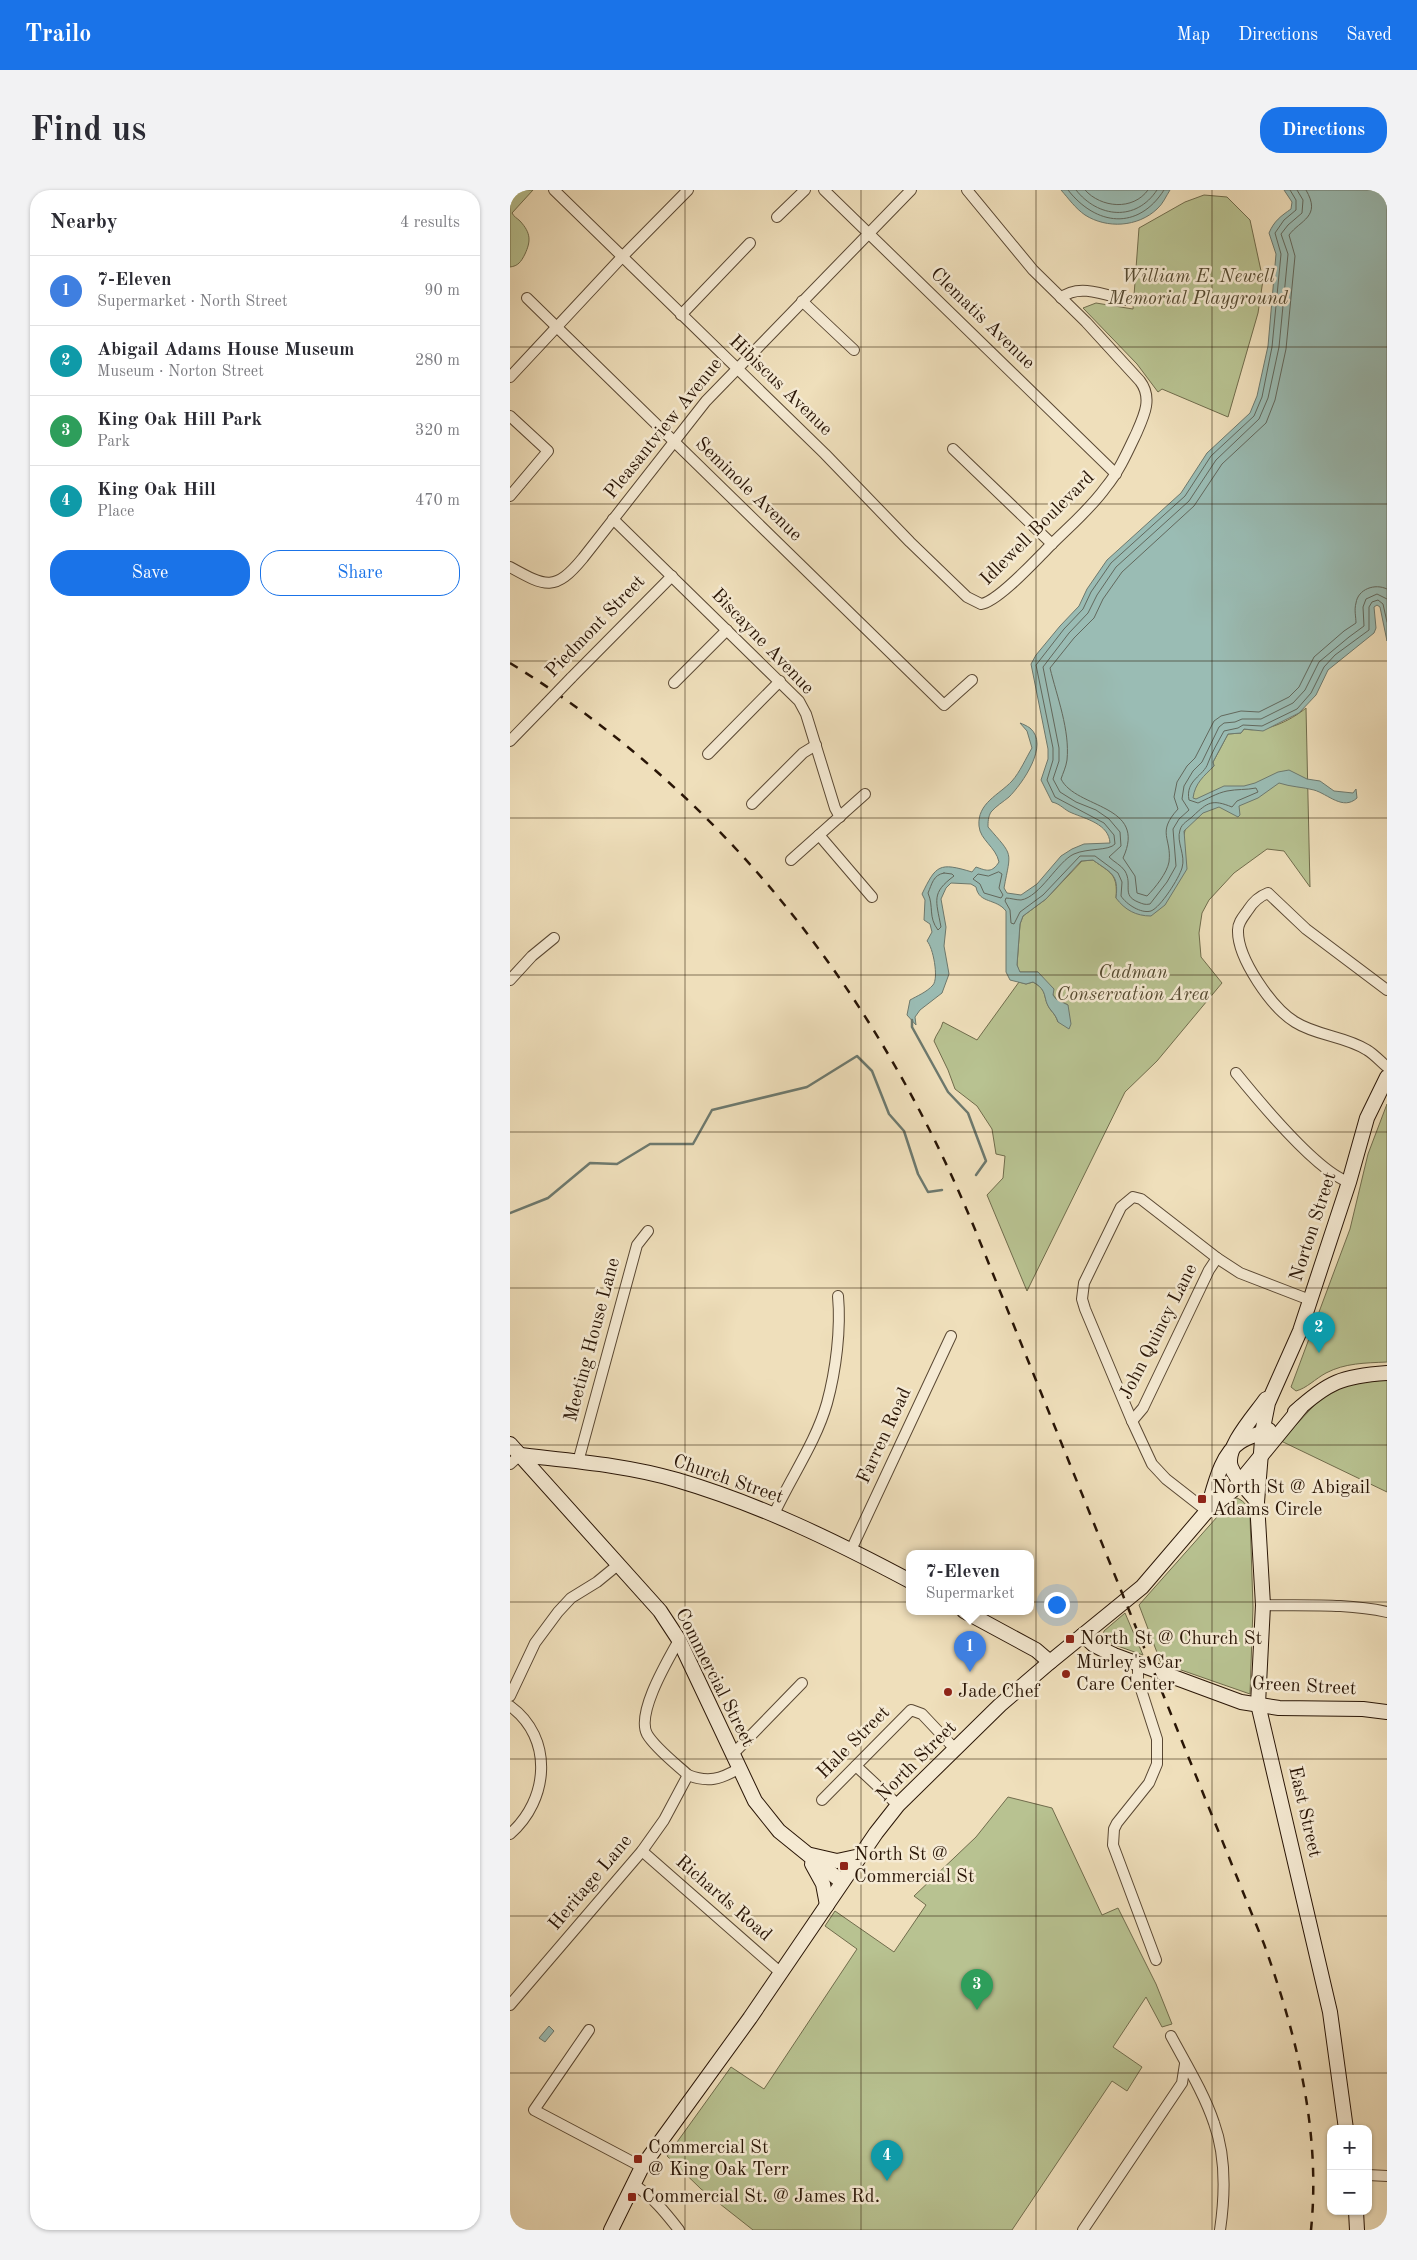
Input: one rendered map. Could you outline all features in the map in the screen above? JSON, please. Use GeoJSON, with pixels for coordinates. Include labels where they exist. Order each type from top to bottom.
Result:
{"type":"FeatureCollection","features":[{"type":"Feature","properties":{"kind":"street","name":"Hibiscus Avenue"},"geometry":{"type":"LineString","coordinates":[[554,190],[967,597],[981,604]]}},
{"type":"Feature","properties":{"kind":"street"},"geometry":{"type":"LineString","coordinates":[[510,376],[688,190]]}},
{"type":"Feature","properties":{"kind":"street"},"geometry":{"type":"LineString","coordinates":[[777,217],[805,190]]}},
{"type":"Feature","properties":{"kind":"street","name":"Clematis Avenue"},"geometry":{"type":"LineString","coordinates":[[824,190],[1116,474]]}},
{"type":"Feature","properties":{"kind":"street","name":"Pleasantview Avenue"},"geometry":{"type":"LineString","coordinates":[[510,567],[536,582],[550,583],[564,578],[613,519],[673,441],[736,368],[911,190]]}},
{"type":"Feature","properties":{"kind":"street","name":"Idlewell Boulevard"},"geometry":{"type":"LineString","coordinates":[[966,190],[1033,270],[1140,381],[1146,392],[1147,404],[1116,474],[1098,498],[996,597],[981,604]]}},
{"type":"Feature","properties":{"kind":"street"},"geometry":{"type":"LineString","coordinates":[[681,315],[750,243]]}},
{"type":"Feature","properties":{"kind":"street"},"geometry":{"type":"LineString","coordinates":[[1061,298],[1070,293],[1086,291],[1125,300]]}},
{"type":"Feature","properties":{"kind":"street","name":"Seminole Avenue"},"geometry":{"type":"LineString","coordinates":[[527,298],[944,705],[972,680]]}},
{"type":"Feature","properties":{"kind":"street"},"geometry":{"type":"LineString","coordinates":[[802,301],[854,350]]}},
{"type":"Feature","properties":{"kind":"street"},"geometry":{"type":"LineString","coordinates":[[510,416],[548,451],[510,496]]}},
{"type":"Feature","properties":{"kind":"street"},"geometry":{"type":"LineString","coordinates":[[953,449],[1052,544]]}},
{"type":"Feature","properties":{"kind":"street","name":"Biscayne Avenue"},"geometry":{"type":"LineString","coordinates":[[613,519],[780,681],[802,705],[835,808],[840,817]]}},
{"type":"Feature","properties":{"kind":"street","name":"Piedmont Street"},"geometry":{"type":"LineString","coordinates":[[510,741],[672,576]]}},
{"type":"Feature","properties":{"kind":"street"},"geometry":{"type":"LineString","coordinates":[[674,683],[727,630]]}},
{"type":"Feature","properties":{"kind":"street"},"geometry":{"type":"LineString","coordinates":[[708,754],[780,681]]}},
{"type":"Feature","properties":{"kind":"street"},"geometry":{"type":"LineString","coordinates":[[752,804],[796,760],[816,745]]}},
{"type":"Feature","properties":{"kind":"street"},"geometry":{"type":"LineString","coordinates":[[791,860],[865,794]]}},
{"type":"Feature","properties":{"kind":"street"},"geometry":{"type":"LineString","coordinates":[[819,835],[872,897]]}},
{"type":"Feature","properties":{"kind":"street"},"geometry":{"type":"LineString","coordinates":[[1387,990],[1306,929],[1268,893],[1250,906],[1240,922],[1238,928],[1240,948],[1246,961],[1261,986],[1294,1022],[1315,1033],[1367,1050],[1387,1068]]}},
{"type":"Feature","properties":{"kind":"street"},"geometry":{"type":"LineString","coordinates":[[510,980],[532,956],[554,938]]}},
{"type":"Feature","properties":{"kind":"street"},"geometry":{"type":"LineString","coordinates":[[1236,1073],[1294,1139],[1336,1176],[1349,1182]]}},
{"type":"Feature","properties":{"kind":"street","name":"Norton Street"},"geometry":{"type":"LineString","coordinates":[[1262,1454],[1266,1409],[1294,1345],[1310,1300],[1349,1182],[1367,1118],[1387,1077]]}},
{"type":"Feature","properties":{"kind":"street"},"geometry":{"type":"LineString","coordinates":[[1207,1511],[1166,1479],[1152,1464],[1132,1421],[1082,1299],[1084,1283],[1121,1207],[1133,1197],[1141,1199],[1216,1258],[1240,1273],[1310,1300]]}},
{"type":"Feature","properties":{"kind":"street","name":"Meeting House Lane"},"geometry":{"type":"LineString","coordinates":[[578,1462],[636,1245],[648,1231]]}},
{"type":"Feature","properties":{"kind":"street","name":"John Quincy Lane"},"geometry":{"type":"LineString","coordinates":[[1132,1421],[1143,1408],[1216,1258]]}},
{"type":"Feature","properties":{"kind":"street"},"geometry":{"type":"LineString","coordinates":[[774,1514],[808,1448],[827,1403],[836,1354],[838,1296]]}},
{"type":"Feature","properties":{"kind":"street","name":"Farren Road"},"geometry":{"type":"LineString","coordinates":[[851,1550],[951,1336]]}},
{"type":"Feature","properties":{"kind":"street","name":"North Street"},"geometry":{"type":"LineString","coordinates":[[1207,1511],[1220,1472],[1232,1449],[1243,1440],[1263,1433],[1281,1423],[1315,1394],[1336,1381],[1360,1375],[1387,1374]]}},
{"type":"Feature","properties":{"kind":"street","name":"Norton Street"},"geometry":{"type":"LineString","coordinates":[[1232,1449],[1274,1388]]}},
{"type":"Feature","properties":{"kind":"street","name":"North Street"},"geometry":{"type":"LineString","coordinates":[[840,1884],[898,1805],[1000,1705],[1148,1581],[1207,1511],[1224,1499],[1240,1481],[1301,1407]]}},
{"type":"Feature","properties":{"kind":"street","name":"Commercial Street"},"geometry":{"type":"LineString","coordinates":[[510,1444],[515,1460],[619,1564],[660,1611],[679,1640],[738,1769],[755,1801],[779,1831],[840,1884]]}},
{"type":"Feature","properties":{"kind":"street"},"geometry":{"type":"LineString","coordinates":[[1232,1449],[1230,1463],[1240,1481],[1257,1502]]}},
{"type":"Feature","properties":{"kind":"street","name":"East Street"},"geometry":{"type":"LineString","coordinates":[[1262,1454],[1259,1468],[1257,1502],[1262,1605],[1258,1704],[1325,1985],[1338,2062],[1346,2125]]}},
{"type":"Feature","properties":{"kind":"street","name":"Church Street"},"geometry":{"type":"LineString","coordinates":[[515,1460],[578,1462],[676,1480],[774,1514],[851,1550],[906,1580]]}},
{"type":"Feature","properties":{"kind":"street"},"geometry":{"type":"LineString","coordinates":[[510,1696],[535,1643],[558,1612],[571,1598],[597,1582],[619,1564]]}},
{"type":"Feature","properties":{"kind":"street"},"geometry":{"type":"LineString","coordinates":[[1262,1605],[1365,1607],[1387,1612]]}},
{"type":"Feature","properties":{"kind":"street"},"geometry":{"type":"LineString","coordinates":[[971,1615],[1036,1650],[1050,1662]]}},
{"type":"Feature","properties":{"kind":"street","name":"Green Street"},"geometry":{"type":"LineString","coordinates":[[1083,1635],[1092,1644],[1107,1653],[1241,1702],[1279,1708],[1332,1708],[1387,1712]]}},
{"type":"Feature","properties":{"kind":"street"},"geometry":{"type":"LineString","coordinates":[[679,1640],[649,1701],[644,1725],[648,1735],[688,1775],[711,1780],[722,1778],[738,1769]]}},
{"type":"Feature","properties":{"kind":"street"},"geometry":{"type":"LineString","coordinates":[[1138,1665],[1138,1680],[1156,1739],[1157,1764],[1149,1783],[1114,1829],[1113,1846],[1156,1960]]}},
{"type":"Feature","properties":{"kind":"street"},"geometry":{"type":"LineString","coordinates":[[732,1755],[802,1682]]}},
{"type":"Feature","properties":{"kind":"street"},"geometry":{"type":"LineString","coordinates":[[510,1706],[521,1715],[531,1728],[539,1746],[542,1766],[536,1798],[525,1818],[510,1834]]}},
{"type":"Feature","properties":{"kind":"street","name":"Hale Street"},"geometry":{"type":"LineString","coordinates":[[822,1800],[911,1710],[922,1714],[955,1749]]}},
{"type":"Feature","properties":{"kind":"street"},"geometry":{"type":"LineString","coordinates":[[856,1766],[898,1805]]}},
{"type":"Feature","properties":{"kind":"street","name":"Heritage Lane"},"geometry":{"type":"LineString","coordinates":[[510,2005],[642,1851],[664,1820],[688,1775]]}},
{"type":"Feature","properties":{"kind":"street","name":"Richards Road"},"geometry":{"type":"LineString","coordinates":[[642,1851],[781,1973]]}},
{"type":"Feature","properties":{"kind":"street"},"geometry":{"type":"LineString","coordinates":[[808,1855],[837,1861],[860,1856]]}},
{"type":"Feature","properties":{"kind":"street"},"geometry":{"type":"LineString","coordinates":[[808,1855],[823,1884],[827,1905]]}},
{"type":"Feature","properties":{"kind":"street"},"geometry":{"type":"LineString","coordinates":[[611,2230],[642,2167],[781,1973],[840,1884]]}},
{"type":"Feature","properties":{"kind":"street"},"geometry":{"type":"LineString","coordinates":[[589,2030],[534,2110],[642,2167]]}},
{"type":"Feature","properties":{"kind":"street"},"geometry":{"type":"LineString","coordinates":[[1171,2036],[1214,2124],[1222,2157],[1224,2189],[1220,2230]]}},
{"type":"Feature","properties":{"kind":"street"},"geometry":{"type":"LineString","coordinates":[[1083,2230],[1182,2083],[1185,2063]]}},
{"type":"Feature","properties":{"kind":"street"},"geometry":{"type":"LineString","coordinates":[[1372,2175],[1387,2176]]}},
{"type":"Feature","properties":{"kind":"street"},"geometry":{"type":"LineString","coordinates":[[632,2184],[646,2192],[679,2230]]}},
{"type":"Feature","properties":{"kind":"street"},"geometry":{"type":"LineString","coordinates":[[1356,2215],[1357,2230]]}},
{"type":"Feature","properties":{"kind":"green space"},"geometry":{"type":"Polygon","coordinates":[[[510,190],[533,190],[512,213],[526,229],[529,241],[524,257],[517,265],[510,267],[510,190]]]}},
{"type":"Feature","properties":{"kind":"green space","name":"William E. Newell Memorial Playground"},"geometry":{"type":"Polygon","coordinates":[[[1204,195],[1227,197],[1250,220],[1263,280],[1258,313],[1228,417],[1162,389],[1158,392],[1137,364],[1083,308],[1096,303],[1133,309],[1139,228],[1185,202],[1204,195]]]}},
{"type":"Feature","properties":{"kind":"green space","name":"Cadman Conservation Area"},"geometry":{"type":"Polygon","coordinates":[[[1306,708],[1310,887],[1284,851],[1267,849],[1234,873],[1209,900],[1202,913],[1199,933],[1201,957],[1222,983],[1157,1061],[1125,1092],[1027,1291],[987,1195],[1003,1178],[1005,1156],[996,1154],[992,1129],[977,1106],[955,1089],[934,1041],[936,1036],[943,1022],[977,1040],[1019,982],[1026,984],[1033,982],[1041,988],[1058,1022],[1068,1005],[1056,999],[1038,972],[1019,972],[1017,965],[1020,924],[1023,916],[1046,899],[1082,861],[1093,860],[1112,875],[1116,884],[1116,898],[1184,835],[1194,789],[1201,778],[1214,766],[1213,762],[1228,734],[1241,733],[1244,729],[1269,728],[1293,717],[1306,708]]]}},
{"type":"Feature","properties":{"kind":"green space"},"geometry":{"type":"Polygon","coordinates":[[[1387,1104],[1387,1362],[1340,1367],[1296,1391],[1291,1387],[1350,1229],[1368,1154],[1387,1104]]]}},
{"type":"Feature","properties":{"kind":"green space"},"geometry":{"type":"Polygon","coordinates":[[[1387,1380],[1387,1492],[1281,1441],[1322,1397],[1349,1383],[1387,1380]]]}},
{"type":"Feature","properties":{"kind":"green space"},"geometry":{"type":"Polygon","coordinates":[[[1237,1498],[1246,1505],[1250,1516],[1253,1607],[1250,1694],[1161,1663],[1139,1605],[1233,1499],[1237,1498]]]}},
{"type":"Feature","properties":{"kind":"green space"},"geometry":{"type":"Polygon","coordinates":[[[1125,1613],[1143,1655],[1112,1644],[1103,1636],[1104,1631],[1125,1613]]]}},
{"type":"Feature","properties":{"kind":"green space"},"geometry":{"type":"Polygon","coordinates":[[[1008,1797],[1052,1808],[1102,1915],[1118,1908],[1156,1984],[1172,2024],[1162,2027],[1146,1997],[1113,2047],[1142,2067],[1127,2091],[1112,2081],[1012,2230],[753,2230],[701,2189],[667,2156],[731,2067],[764,2089],[857,1949],[825,1926],[835,1911],[894,1952],[926,1905],[914,1896],[976,1837],[1008,1797]]]}},
{"type":"Feature","properties":{"kind":"water"},"geometry":{"type":"Polygon","coordinates":[[[1061,190],[1170,190],[1161,205],[1149,215],[1132,222],[1112,224],[1094,220],[1085,215],[1061,190]]]}},
{"type":"Feature","properties":{"kind":"water"},"geometry":{"type":"Polygon","coordinates":[[[1284,190],[1387,190],[1387,641],[1380,607],[1377,605],[1374,607],[1376,628],[1374,633],[1328,670],[1316,695],[1299,713],[1263,731],[1244,729],[1241,733],[1228,734],[1213,762],[1214,766],[1198,784],[1193,798],[1196,799],[1224,786],[1244,786],[1255,783],[1278,772],[1289,770],[1307,779],[1320,781],[1334,791],[1353,793],[1356,789],[1357,798],[1352,802],[1346,803],[1314,790],[1279,783],[1258,798],[1239,806],[1240,815],[1238,817],[1219,807],[1203,813],[1184,831],[1187,869],[1165,905],[1151,916],[1140,915],[1123,906],[1116,898],[1116,884],[1112,875],[1093,860],[1081,861],[1046,899],[1023,916],[1020,924],[1017,965],[1020,972],[1038,972],[1054,989],[1053,995],[1056,999],[1068,1005],[1071,1024],[1069,1029],[1058,1022],[1038,985],[1033,982],[1026,984],[1010,980],[1006,972],[1006,911],[998,904],[984,899],[976,887],[971,884],[951,883],[946,888],[941,899],[946,927],[944,946],[949,974],[942,993],[920,1010],[915,1017],[916,1025],[907,1015],[910,1000],[925,992],[935,981],[933,956],[927,941],[932,932],[930,924],[924,920],[925,900],[922,894],[931,877],[940,868],[952,867],[972,872],[976,867],[986,870],[992,869],[999,862],[995,852],[980,831],[979,818],[985,805],[1015,777],[1032,748],[1027,731],[1020,723],[1030,728],[1035,735],[1037,744],[1036,754],[1021,783],[1009,797],[991,812],[988,821],[988,827],[1008,854],[1009,860],[1004,888],[1007,893],[1021,895],[1037,884],[1061,856],[1072,849],[1084,844],[1110,843],[1106,831],[1096,823],[1069,812],[1052,802],[1041,780],[1048,759],[1048,749],[1031,664],[1060,626],[1079,606],[1087,589],[1107,560],[1181,493],[1207,453],[1250,413],[1257,396],[1268,346],[1276,254],[1269,233],[1278,219],[1291,209],[1292,202],[1284,190]]]}},
{"type":"Feature","properties":{"kind":"water"},"geometry":{"type":"Polygon","coordinates":[[[549,2026],[554,2031],[545,2042],[539,2038],[549,2026]]]}},
{"type":"Feature","properties":{"kind":"waterway"},"geometry":{"type":"LineString","coordinates":[[912,1020],[912,1027],[948,1092],[968,1113],[986,1161],[976,1175]]}},
{"type":"Feature","properties":{"kind":"waterway"},"geometry":{"type":"LineString","coordinates":[[510,1213],[548,1198],[590,1163],[617,1164],[650,1144],[693,1144],[712,1110],[807,1087],[857,1056],[872,1071],[889,1114],[904,1131],[918,1174],[928,1192],[942,1190]]}},
{"type":"Feature","properties":{"kind":"railway"},"geometry":{"type":"LineString","coordinates":[[510,663],[588,716],[660,775],[726,839],[787,908],[842,982],[891,1060],[935,1142],[974,1227],[1264,1944],[1287,2014],[1304,2085],[1313,2157],[1311,2230]]}},
{"type":"Feature","properties":{"kind":"place","name":"Abigail Adams House Museum"},"geometry":{"type":"Point","coordinates":[1319,1353]}},
{"type":"Feature","properties":{"kind":"place","name":"North St @ Abigail Adams Circle"},"geometry":{"type":"Point","coordinates":[1202,1499]}},
{"type":"Feature","properties":{"kind":"place","name":"North St @ Church St"},"geometry":{"type":"Point","coordinates":[1070,1639]}},
{"type":"Feature","properties":{"kind":"place","name":"7-Eleven"},"geometry":{"type":"Point","coordinates":[970,1672]}},
{"type":"Feature","properties":{"kind":"place","name":"Murley's Car Care Center"},"geometry":{"type":"Point","coordinates":[1066,1674]}},
{"type":"Feature","properties":{"kind":"place","name":"Jade Chef"},"geometry":{"type":"Point","coordinates":[948,1692]}},
{"type":"Feature","properties":{"kind":"place","name":"North St @ Commercial St"},"geometry":{"type":"Point","coordinates":[844,1866]}},
{"type":"Feature","properties":{"kind":"place","name":"King Oak Hill Park"},"geometry":{"type":"Point","coordinates":[977,2010]}},
{"type":"Feature","properties":{"kind":"place","name":"Commercial St @ King Oak Terr"},"geometry":{"type":"Point","coordinates":[638,2159]}},
{"type":"Feature","properties":{"kind":"place","name":"King Oak Hill"},"geometry":{"type":"Point","coordinates":[887,2181]}},
{"type":"Feature","properties":{"kind":"place","name":"Commercial St. @ James Rd."},"geometry":{"type":"Point","coordinates":[632,2197]}}]}
